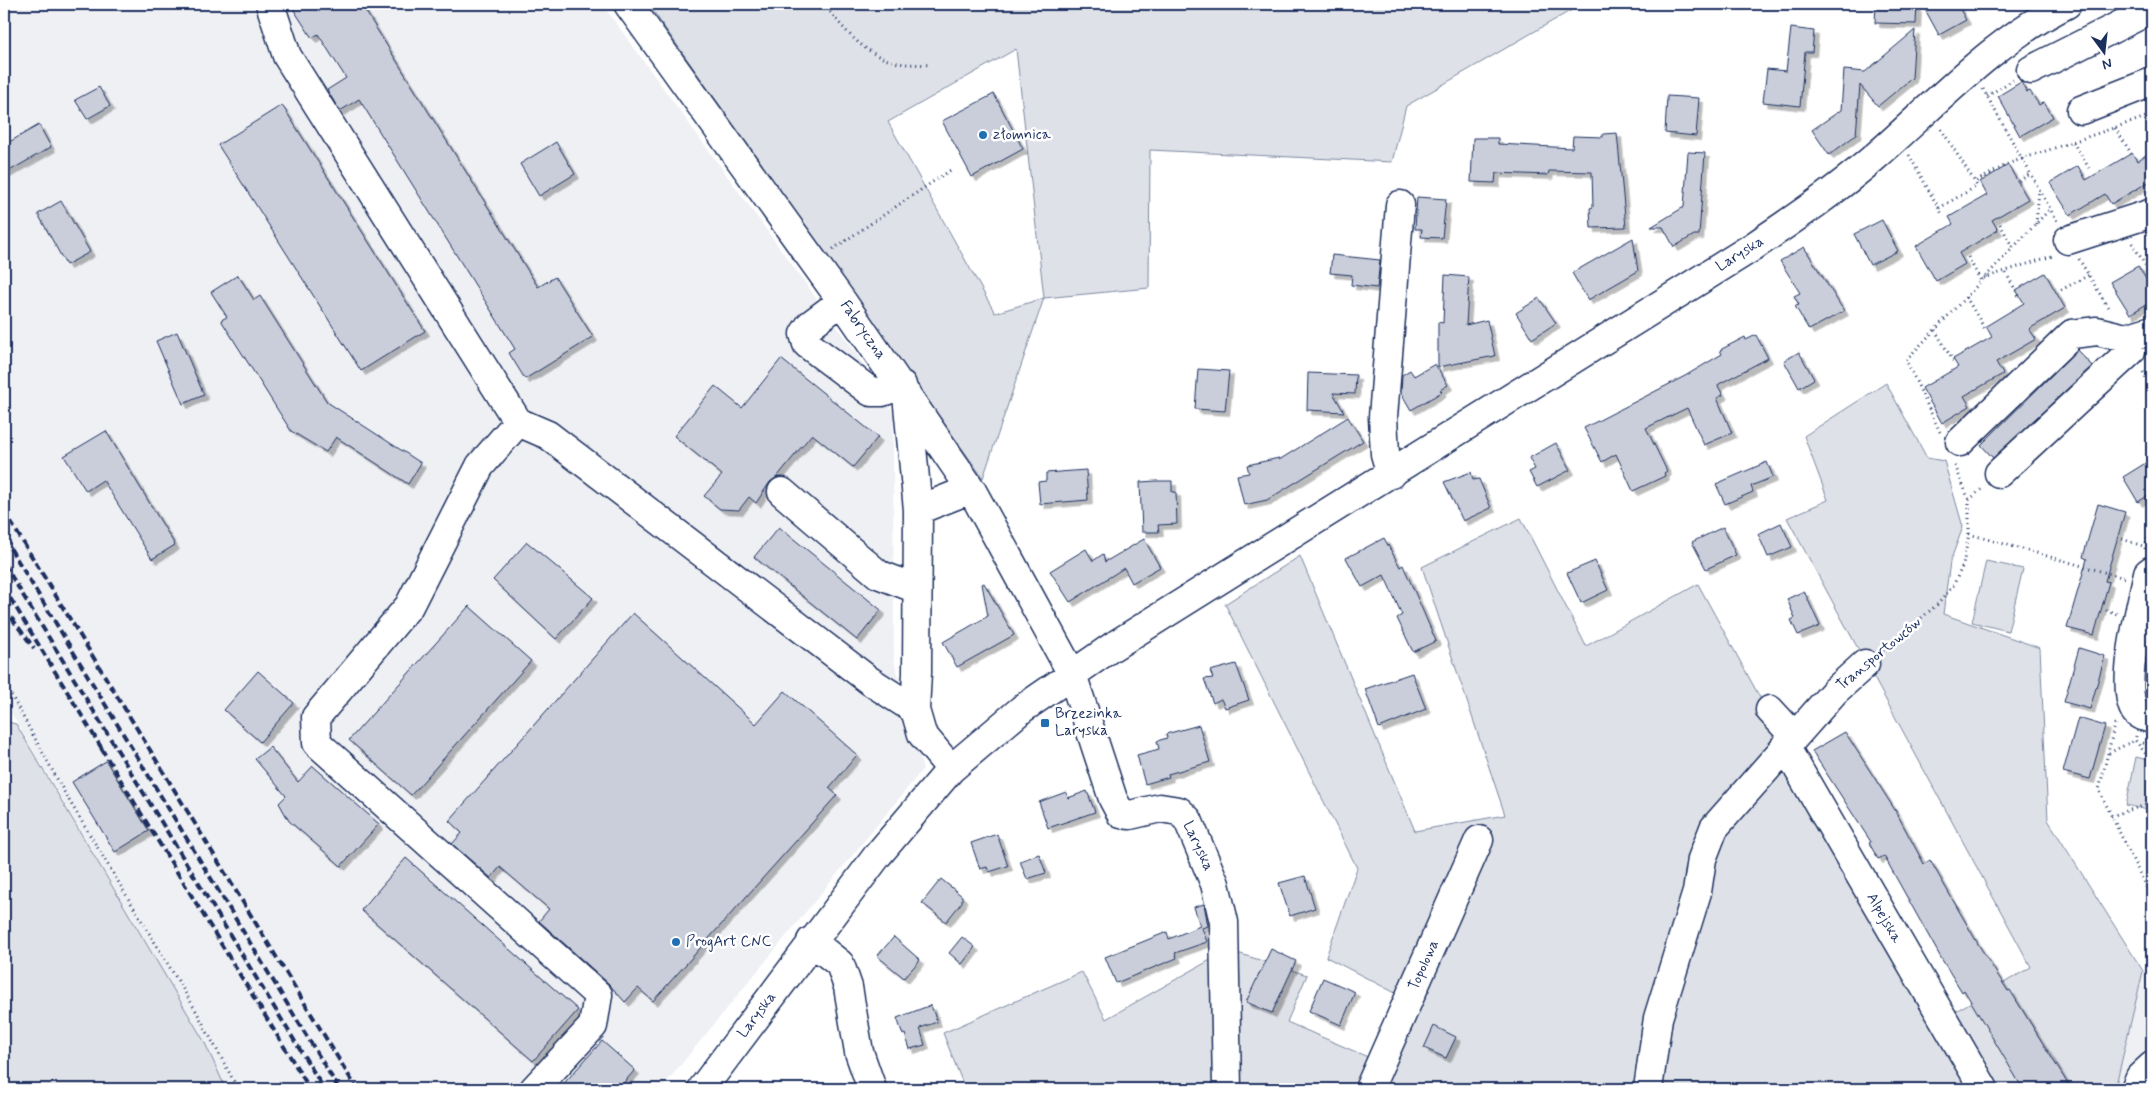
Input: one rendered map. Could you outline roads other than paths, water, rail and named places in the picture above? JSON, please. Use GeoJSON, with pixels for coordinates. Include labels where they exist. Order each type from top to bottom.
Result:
{"type":"FeatureCollection","features":[{"type":"Feature","properties":{"kind":"street"},"geometry":{"type":"LineString","coordinates":[[270,4],[287,56],[518,422],[548,435],[870,681],[915,710]]}},
{"type":"Feature","properties":{"kind":"street","name":"Fabryczna"},"geometry":{"type":"LineString","coordinates":[[628,4],[904,388],[971,489],[1072,674]]}},
{"type":"Feature","properties":{"kind":"street","name":"Laryska"},"geometry":{"type":"LineString","coordinates":[[702,1089],[877,856],[951,768],[1022,709],[1072,674],[1515,394],[1751,248],[1826,197],[1971,71],[2013,38],[2067,4]]}},
{"type":"Feature","properties":{"kind":"street"},"geometry":{"type":"LineString","coordinates":[[2031,70],[2152,9]]}},
{"type":"Feature","properties":{"kind":"street"},"geometry":{"type":"LineString","coordinates":[[2081,110],[2152,82]]}},
{"type":"Feature","properties":{"kind":"street"},"geometry":{"type":"LineString","coordinates":[[1391,474],[1385,454],[1383,417],[1400,205]]}},
{"type":"Feature","properties":{"kind":"street"},"geometry":{"type":"LineString","coordinates":[[2068,240],[2152,213]]}},
{"type":"Feature","properties":{"kind":"street"},"geometry":{"type":"LineString","coordinates":[[842,301],[810,325],[804,334],[807,344],[871,392],[904,388],[918,510],[915,710],[922,734],[951,768]]}},
{"type":"Feature","properties":{"kind":"street"},"geometry":{"type":"LineString","coordinates":[[1952,448],[2072,334],[2097,331],[2126,338],[2152,330]]}},
{"type":"Feature","properties":{"kind":"street"},"geometry":{"type":"LineString","coordinates":[[1999,473],[2131,351],[2126,338]]}},
{"type":"Feature","properties":{"kind":"street"},"geometry":{"type":"LineString","coordinates":[[518,422],[480,466],[409,606],[316,717],[316,734],[317,743],[598,995],[593,1026],[534,1089]]}},
{"type":"Feature","properties":{"kind":"street"},"geometry":{"type":"LineString","coordinates":[[918,510],[971,489]]}},
{"type":"Feature","properties":{"kind":"street"},"geometry":{"type":"LineString","coordinates":[[782,492],[878,574],[917,589]]}},
{"type":"Feature","properties":{"kind":"street"},"geometry":{"type":"LineString","coordinates":[[2142,566],[2148,573],[2131,657],[2129,690],[2134,710],[2139,715],[2152,718]]}},
{"type":"Feature","properties":{"kind":"street","name":"Transportowców"},"geometry":{"type":"LineString","coordinates":[[1648,1089],[1658,1018],[1697,892],[1702,858],[1714,828],[1835,691],[1865,664]]}},
{"type":"Feature","properties":{"kind":"street","name":"Laryska"},"geometry":{"type":"LineString","coordinates":[[1072,674],[1113,799],[1121,814],[1130,815],[1160,808],[1179,810],[1188,820],[1215,884],[1224,922],[1227,1089]]}},
{"type":"Feature","properties":{"kind":"street","name":"Alpejska"},"geometry":{"type":"LineString","coordinates":[[1770,710],[1790,741],[1984,1089]]}},
{"type":"Feature","properties":{"kind":"street","name":"Topolowa"},"geometry":{"type":"LineString","coordinates":[[1369,1089],[1479,840]]}},
{"type":"Feature","properties":{"kind":"street"},"geometry":{"type":"LineString","coordinates":[[812,941],[840,964],[848,987],[859,1052],[872,1089]]}},
{"type":"Feature","properties":{"kind":"street"},"geometry":{"type":"LineString","coordinates":[[2135,1089],[2140,1077],[2152,1066]]}},
{"type":"Feature","properties":{"kind":"railway"},"geometry":{"type":"LineString","coordinates":[[4,511],[357,1089]]}},
{"type":"Feature","properties":{"kind":"railway"},"geometry":{"type":"LineString","coordinates":[[4,538],[339,1089]]}},
{"type":"Feature","properties":{"kind":"railway"},"geometry":{"type":"LineString","coordinates":[[4,564],[324,1089]]}},
{"type":"Feature","properties":{"kind":"railway"},"geometry":{"type":"LineString","coordinates":[[4,588],[104,752]]}},
{"type":"Feature","properties":{"kind":"railway"},"geometry":{"type":"LineString","coordinates":[[4,608],[34,648]]}},
{"type":"Feature","properties":{"kind":"railway"},"geometry":{"type":"LineString","coordinates":[[101,748],[310,1089]]}},
{"type":"Feature","properties":{"kind":"place","name":"złomnica"},"geometry":{"type":"Point","coordinates":[983,135]}},
{"type":"Feature","properties":{"kind":"place","name":"Brzezinka Laryska"},"geometry":{"type":"Point","coordinates":[1045,723]}},
{"type":"Feature","properties":{"kind":"place","name":"ProgArt CNC"},"geometry":{"type":"Point","coordinates":[676,942]}}]}
